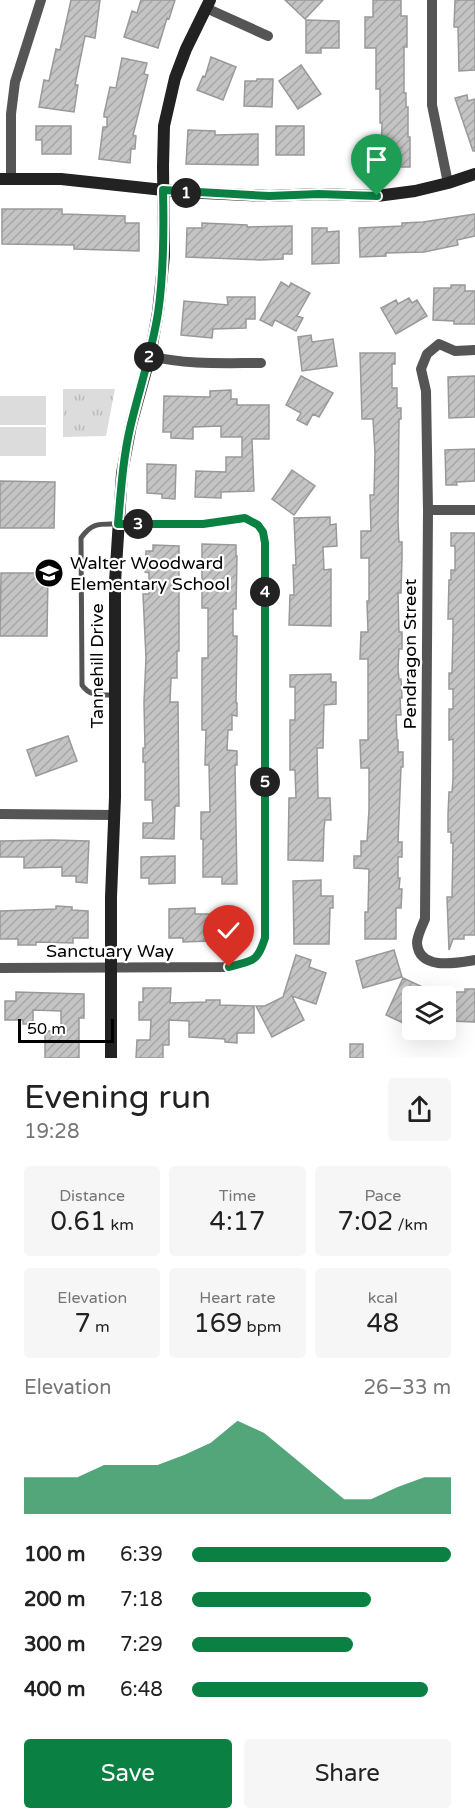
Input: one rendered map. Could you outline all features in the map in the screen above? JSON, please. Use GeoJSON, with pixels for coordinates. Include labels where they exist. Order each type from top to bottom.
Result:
{"type":"FeatureCollection","features":[{"type":"Feature","properties":{"kind":"street"},"geometry":{"type":"LineString","coordinates":[[41,0],[15,82],[10,114],[6,179],[61,179],[163,190],[269,196],[319,194],[377,196],[415,191],[475,174]]}},
{"type":"Feature","properties":{"kind":"street"},"geometry":{"type":"LineString","coordinates":[[432,0],[432,105],[448,183]]}},
{"type":"Feature","properties":{"kind":"street"},"geometry":{"type":"LineString","coordinates":[[208,4],[268,36]]}},
{"type":"Feature","properties":{"kind":"street","name":"Tannehill Drive"},"geometry":{"type":"LineString","coordinates":[[111,1058],[115,582],[122,473],[158,312],[164,256],[164,126],[175,78],[208,4]]}},
{"type":"Feature","properties":{"kind":"street","name":"Pendragon Street"},"geometry":{"type":"LineString","coordinates":[[475,350],[455,351],[440,344],[427,354],[421,369],[426,391],[428,510],[425,920],[417,941],[420,954],[427,960],[447,965],[475,960]]}},
{"type":"Feature","properties":{"kind":"street"},"geometry":{"type":"LineString","coordinates":[[150,356],[174,362],[202,364],[261,363]]}},
{"type":"Feature","properties":{"kind":"street"},"geometry":{"type":"LineString","coordinates":[[428,510],[475,510]]}},
{"type":"Feature","properties":{"kind":"street","name":"Sanctuary Way"},"geometry":{"type":"LineString","coordinates":[[0,968],[229,967],[255,959],[260,954],[265,938],[265,543],[263,532],[258,525],[245,518],[203,524],[118,524]]}},
{"type":"Feature","properties":{"kind":"street"},"geometry":{"type":"LineString","coordinates":[[0,814],[114,815]]}},
{"type":"Feature","properties":{"kind":"lane"},"geometry":{"type":"LineString","coordinates":[[114,695],[96,695],[87,692],[82,685],[81,538],[89,528],[99,524],[118,524]]}},
{"type":"Feature","properties":{"kind":"green space"},"geometry":{"type":"Polygon","coordinates":[[[63,389],[115,389],[106,436],[63,437],[63,389]]]}},
{"type":"Feature","properties":{"kind":"green space"},"geometry":{"type":"Polygon","coordinates":[[[0,396],[46,396],[46,425],[0,425],[0,396]]]}},
{"type":"Feature","properties":{"kind":"green space"},"geometry":{"type":"Polygon","coordinates":[[[0,427],[46,427],[46,456],[0,456],[0,427]]]}},
{"type":"Feature","properties":{"kind":"building"},"geometry":{"type":"Polygon","coordinates":[[[71,0],[100,0],[95,38],[85,36],[75,85],[78,85],[74,112],[39,107],[44,80],[49,81],[56,49],[60,50],[71,0]]]}},
{"type":"Feature","properties":{"kind":"building"},"geometry":{"type":"Polygon","coordinates":[[[141,0],[175,0],[158,48],[124,37],[132,11],[137,13],[141,0]]]}},
{"type":"Feature","properties":{"kind":"building"},"geometry":{"type":"Polygon","coordinates":[[[285,0],[323,0],[305,19],[285,0]]]}},
{"type":"Feature","properties":{"kind":"building"},"geometry":{"type":"Polygon","coordinates":[[[373,0],[401,0],[401,16],[407,16],[404,93],[406,93],[406,107],[408,107],[410,167],[381,167],[382,123],[380,123],[380,89],[376,89],[376,48],[365,48],[365,17],[373,17],[373,0]]]}},
{"type":"Feature","properties":{"kind":"building"},"geometry":{"type":"Polygon","coordinates":[[[455,0],[475,0],[475,70],[459,71],[458,27],[454,27],[455,0]]]}},
{"type":"Feature","properties":{"kind":"building"},"geometry":{"type":"Polygon","coordinates":[[[306,20],[339,21],[339,48],[321,48],[321,53],[306,53],[306,20]]]}},
{"type":"Feature","properties":{"kind":"building"},"geometry":{"type":"Polygon","coordinates":[[[211,57],[236,67],[223,100],[197,90],[203,76],[205,77],[211,57]]]}},
{"type":"Feature","properties":{"kind":"building"},"geometry":{"type":"Polygon","coordinates":[[[122,58],[147,63],[144,74],[148,75],[133,135],[136,136],[135,149],[131,149],[130,163],[99,159],[103,127],[107,127],[107,117],[104,117],[104,114],[110,87],[116,88],[122,58]]]}},
{"type":"Feature","properties":{"kind":"building"},"geometry":{"type":"Polygon","coordinates":[[[301,65],[321,94],[298,109],[279,81],[301,65]]]}},
{"type":"Feature","properties":{"kind":"building"},"geometry":{"type":"Polygon","coordinates":[[[257,79],[273,79],[272,107],[244,106],[245,81],[257,81],[257,79]]]}},
{"type":"Feature","properties":{"kind":"building"},"geometry":{"type":"Polygon","coordinates":[[[467,95],[468,101],[475,99],[475,151],[473,151],[455,98],[467,95]]]}},
{"type":"Feature","properties":{"kind":"building"},"geometry":{"type":"Polygon","coordinates":[[[36,126],[71,126],[71,154],[42,154],[42,140],[36,140],[36,126]]]}},
{"type":"Feature","properties":{"kind":"building"},"geometry":{"type":"Polygon","coordinates":[[[276,126],[304,126],[304,155],[276,155],[276,126]]]}},
{"type":"Feature","properties":{"kind":"building"},"geometry":{"type":"Polygon","coordinates":[[[188,130],[215,131],[215,135],[258,134],[258,165],[186,164],[188,130]]]}},
{"type":"Feature","properties":{"kind":"building"},"geometry":{"type":"Polygon","coordinates":[[[2,209],[62,209],[62,214],[125,216],[125,223],[139,223],[139,251],[74,249],[74,245],[2,244],[2,209]]]}},
{"type":"Feature","properties":{"kind":"building"},"geometry":{"type":"Polygon","coordinates":[[[475,214],[475,236],[457,240],[458,245],[424,252],[386,253],[386,256],[360,257],[359,228],[402,226],[402,223],[475,214]]]}},
{"type":"Feature","properties":{"kind":"building"},"geometry":{"type":"Polygon","coordinates":[[[202,223],[247,225],[247,227],[292,226],[292,254],[283,254],[283,259],[260,260],[186,257],[187,228],[202,228],[202,223]]]}},
{"type":"Feature","properties":{"kind":"building"},"geometry":{"type":"Polygon","coordinates":[[[312,228],[327,228],[327,232],[339,231],[339,263],[312,264],[312,228]]]}},
{"type":"Feature","properties":{"kind":"building"},"geometry":{"type":"Polygon","coordinates":[[[281,282],[289,287],[291,283],[310,293],[297,316],[303,318],[296,331],[275,320],[272,326],[260,320],[281,282]]]}},
{"type":"Feature","properties":{"kind":"building"},"geometry":{"type":"Polygon","coordinates":[[[451,285],[465,285],[465,291],[475,291],[475,324],[454,324],[454,321],[433,320],[434,288],[451,288],[451,285]]]}},
{"type":"Feature","properties":{"kind":"building"},"geometry":{"type":"Polygon","coordinates":[[[227,297],[255,297],[255,319],[246,319],[246,328],[213,329],[212,338],[181,335],[184,301],[228,305],[227,297]]]}},
{"type":"Feature","properties":{"kind":"building"},"geometry":{"type":"Polygon","coordinates":[[[409,298],[412,303],[417,300],[427,316],[396,334],[381,308],[396,300],[398,304],[409,298]]]}},
{"type":"Feature","properties":{"kind":"building"},"geometry":{"type":"Polygon","coordinates":[[[311,335],[312,342],[333,339],[337,366],[302,371],[298,337],[311,335]]]}},
{"type":"Feature","properties":{"kind":"building"},"geometry":{"type":"Polygon","coordinates":[[[360,353],[395,353],[395,364],[392,364],[392,388],[397,388],[397,408],[401,408],[398,521],[402,558],[401,593],[398,593],[402,649],[399,649],[398,668],[402,698],[400,698],[401,715],[396,715],[398,752],[403,752],[398,842],[402,842],[402,857],[398,857],[398,878],[400,878],[399,889],[402,889],[401,908],[396,908],[396,939],[365,939],[369,869],[354,868],[354,856],[361,856],[361,841],[367,841],[369,810],[369,768],[361,768],[360,740],[368,740],[368,659],[360,659],[361,632],[368,632],[369,558],[361,558],[361,531],[371,531],[370,495],[374,495],[375,453],[373,419],[362,419],[360,353]]]}},
{"type":"Feature","properties":{"kind":"building"},"geometry":{"type":"Polygon","coordinates":[[[301,376],[333,393],[319,417],[313,414],[307,425],[297,420],[301,413],[286,405],[301,376]]]}},
{"type":"Feature","properties":{"kind":"building"},"geometry":{"type":"Polygon","coordinates":[[[475,376],[475,417],[449,418],[448,377],[475,376]]]}},
{"type":"Feature","properties":{"kind":"building"},"geometry":{"type":"Polygon","coordinates":[[[231,390],[231,399],[237,399],[237,405],[269,405],[269,439],[252,439],[254,491],[221,492],[221,498],[195,497],[196,471],[226,472],[226,457],[242,457],[242,437],[221,437],[221,426],[193,427],[193,439],[171,438],[171,432],[163,432],[164,396],[210,397],[210,391],[231,390]]]}},
{"type":"Feature","properties":{"kind":"building"},"geometry":{"type":"Polygon","coordinates":[[[475,449],[475,481],[446,485],[445,450],[475,449]]]}},
{"type":"Feature","properties":{"kind":"building"},"geometry":{"type":"Polygon","coordinates":[[[147,464],[176,465],[175,499],[162,498],[162,494],[147,493],[147,464]]]}},
{"type":"Feature","properties":{"kind":"building"},"geometry":{"type":"Polygon","coordinates":[[[292,470],[315,486],[294,515],[272,499],[292,470]]]}},
{"type":"Feature","properties":{"kind":"building"},"geometry":{"type":"Polygon","coordinates":[[[0,481],[55,482],[54,528],[0,528],[0,481]]]}},
{"type":"Feature","properties":{"kind":"building"},"geometry":{"type":"Polygon","coordinates":[[[330,517],[330,525],[336,524],[337,546],[323,547],[324,570],[331,569],[331,626],[289,625],[290,595],[294,595],[293,565],[296,565],[294,518],[330,517]]]}},
{"type":"Feature","properties":{"kind":"building"},"geometry":{"type":"Polygon","coordinates":[[[451,533],[475,533],[475,935],[464,935],[464,939],[453,939],[449,950],[447,897],[452,897],[453,843],[451,843],[451,832],[448,832],[448,814],[449,792],[452,792],[453,780],[453,739],[449,740],[449,709],[453,709],[453,689],[449,689],[449,673],[452,673],[453,619],[448,619],[449,580],[451,580],[451,570],[455,570],[455,546],[451,546],[451,533]]]}},
{"type":"Feature","properties":{"kind":"building"},"geometry":{"type":"Polygon","coordinates":[[[202,544],[236,545],[236,609],[233,609],[233,636],[237,636],[237,716],[232,715],[232,730],[228,730],[227,750],[237,751],[237,765],[235,765],[237,884],[222,884],[222,877],[203,877],[201,812],[210,812],[209,765],[205,765],[206,730],[202,730],[202,658],[208,658],[208,608],[202,608],[202,544]]]}},
{"type":"Feature","properties":{"kind":"building"},"geometry":{"type":"Polygon","coordinates":[[[153,545],[179,546],[179,651],[177,651],[177,678],[171,678],[170,702],[178,702],[179,806],[175,806],[174,839],[143,838],[143,823],[153,823],[152,800],[145,800],[145,762],[143,762],[146,658],[143,594],[149,594],[149,573],[145,572],[146,551],[153,551],[153,545]]]}},
{"type":"Feature","properties":{"kind":"building"},"geometry":{"type":"Polygon","coordinates":[[[1,573],[48,573],[47,636],[0,636],[1,573]]]}},
{"type":"Feature","properties":{"kind":"building"},"geometry":{"type":"Polygon","coordinates":[[[331,674],[331,682],[336,682],[336,704],[324,705],[323,748],[317,748],[318,798],[330,798],[331,820],[325,820],[323,861],[288,860],[289,798],[296,798],[295,770],[290,770],[290,720],[295,720],[295,687],[290,687],[290,675],[331,674]]]}},
{"type":"Feature","properties":{"kind":"building"},"geometry":{"type":"Polygon","coordinates":[[[68,736],[77,761],[36,776],[27,750],[68,736]]]}},
{"type":"Feature","properties":{"kind":"building"},"geometry":{"type":"Polygon","coordinates":[[[0,841],[89,841],[87,883],[76,882],[76,876],[62,876],[62,867],[24,868],[24,857],[0,857],[0,841]]]}},
{"type":"Feature","properties":{"kind":"building"},"geometry":{"type":"Polygon","coordinates":[[[175,856],[175,883],[149,884],[149,878],[141,878],[141,857],[175,856]]]}},
{"type":"Feature","properties":{"kind":"building"},"geometry":{"type":"Polygon","coordinates":[[[321,880],[321,896],[333,896],[333,908],[330,908],[329,944],[294,944],[293,881],[321,880]]]}},
{"type":"Feature","properties":{"kind":"building"},"geometry":{"type":"Polygon","coordinates":[[[56,906],[88,911],[88,938],[73,938],[73,943],[36,942],[36,945],[18,945],[18,939],[0,939],[0,911],[56,909],[56,906]]]}},
{"type":"Feature","properties":{"kind":"building"},"geometry":{"type":"Polygon","coordinates":[[[195,908],[195,914],[209,914],[209,919],[229,919],[228,944],[211,943],[211,941],[183,942],[183,938],[169,938],[169,909],[195,908]]]}},
{"type":"Feature","properties":{"kind":"building"},"geometry":{"type":"Polygon","coordinates":[[[394,950],[402,977],[363,988],[356,961],[394,950]]]}},
{"type":"Feature","properties":{"kind":"building"},"geometry":{"type":"Polygon","coordinates":[[[296,955],[311,960],[309,967],[326,973],[316,1004],[292,996],[304,1020],[272,1037],[256,1006],[265,1006],[283,997],[296,955]]]}},
{"type":"Feature","properties":{"kind":"building"},"geometry":{"type":"Polygon","coordinates":[[[403,978],[420,986],[402,986],[402,1022],[386,1015],[403,978]]]}},
{"type":"Feature","properties":{"kind":"building"},"geometry":{"type":"Polygon","coordinates":[[[143,988],[171,988],[170,1003],[220,1000],[220,1005],[254,1006],[254,1033],[237,1033],[237,1043],[225,1042],[225,1039],[189,1037],[189,1021],[169,1020],[169,1045],[163,1045],[163,1058],[136,1058],[137,1040],[150,1040],[151,1020],[139,1020],[139,1002],[143,1002],[143,988]]]}},
{"type":"Feature","properties":{"kind":"building"},"geometry":{"type":"Polygon","coordinates":[[[465,989],[475,989],[475,1022],[456,1021],[456,992],[465,992],[465,989]]]}},
{"type":"Feature","properties":{"kind":"building"},"geometry":{"type":"Polygon","coordinates":[[[16,992],[84,994],[84,1018],[79,1018],[79,1058],[45,1058],[45,1031],[61,1031],[61,1011],[33,1010],[33,1024],[23,1024],[23,1020],[5,1020],[5,1001],[16,1001],[16,992]]]}},
{"type":"Feature","properties":{"kind":"building"},"geometry":{"type":"Polygon","coordinates":[[[350,1044],[363,1044],[363,1058],[350,1058],[350,1044]]]}},
{"type":"Feature","properties":{"kind":"place","name":"Walter Woodward Elementary School"},"geometry":{"type":"Point","coordinates":[49,573]}},
{"type":"Feature","properties":{"kind":"route"},"geometry":{"type":"LineString","coordinates":[[229,967],[255,959],[260,954],[265,938],[265,543],[263,532],[258,525],[245,518],[203,524],[118,524],[122,473],[131,425],[150,356],[158,312],[164,256],[163,190],[269,196],[319,194],[377,196]]}}]}
